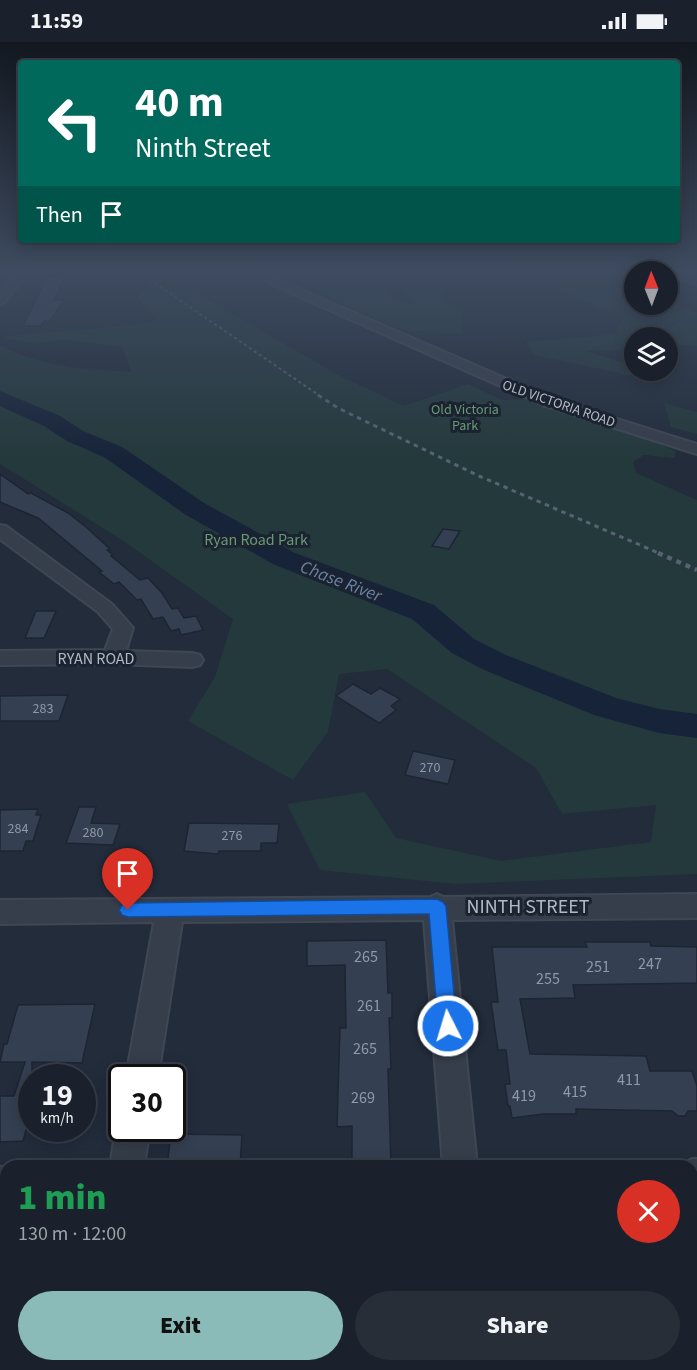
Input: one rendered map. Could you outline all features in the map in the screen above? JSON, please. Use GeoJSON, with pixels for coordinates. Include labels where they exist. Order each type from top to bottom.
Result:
{"type":"FeatureCollection","features":[{"type":"Feature","properties":{"kind":"street","name":"OLD VICTORIA ROAD"},"geometry":{"type":"LineString","coordinates":[[396,335],[548,402],[697,449]]}},
{"type":"Feature","properties":{"kind":"street"},"geometry":{"type":"LineString","coordinates":[[0,530],[105,608],[123,628],[113,657]]}},
{"type":"Feature","properties":{"kind":"street","name":"RYAN ROAD"},"geometry":{"type":"LineString","coordinates":[[0,658],[113,657],[192,660]]}},
{"type":"Feature","properties":{"kind":"street"},"geometry":{"type":"LineString","coordinates":[[437,906],[459,1160]]}},
{"type":"Feature","properties":{"kind":"street","name":"NINTH STREET"},"geometry":{"type":"LineString","coordinates":[[0,912],[437,906],[697,906]]}},
{"type":"Feature","properties":{"kind":"street"},"geometry":{"type":"LineString","coordinates":[[144,1064],[170,910]]}},
{"type":"Feature","properties":{"kind":"street"},"geometry":{"type":"LineString","coordinates":[[128,1160],[131,1142]]}},
{"type":"Feature","properties":{"kind":"green space"},"geometry":{"type":"Polygon","coordinates":[[[21,335],[269,335],[340,376],[404,406],[468,384],[502,400],[527,399],[591,423],[645,438],[676,451],[674,458],[644,455],[633,462],[636,473],[697,500],[697,874],[455,884],[320,870],[287,804],[365,792],[396,838],[501,861],[651,842],[656,805],[562,814],[536,768],[387,669],[339,674],[328,732],[293,780],[188,721],[215,677],[233,619],[122,540],[0,464],[0,345],[16,353],[48,363],[132,372],[122,347],[63,340],[36,344],[1,337],[21,335]]]}},
{"type":"Feature","properties":{"kind":"green space"},"geometry":{"type":"Polygon","coordinates":[[[624,335],[624,349],[585,351],[624,363],[624,374],[534,355],[526,342],[624,335]]]}},
{"type":"Feature","properties":{"kind":"green space"},"geometry":{"type":"Polygon","coordinates":[[[678,335],[697,335],[697,346],[678,345],[678,335]]]}},
{"type":"Feature","properties":{"kind":"green space"},"geometry":{"type":"Polygon","coordinates":[[[664,403],[697,412],[697,434],[671,427],[664,403]]]}},
{"type":"Feature","properties":{"kind":"building"},"geometry":{"type":"Polygon","coordinates":[[[0,474],[28,494],[31,493],[68,513],[110,549],[107,550],[113,555],[111,556],[140,580],[148,578],[162,593],[172,609],[178,608],[184,618],[196,616],[203,630],[181,635],[179,629],[171,631],[163,617],[153,619],[141,599],[137,600],[119,582],[114,584],[99,572],[102,571],[38,518],[0,502],[0,474]]]}},
{"type":"Feature","properties":{"kind":"building"},"geometry":{"type":"Polygon","coordinates":[[[443,529],[460,531],[449,549],[432,546],[443,529]]]}},
{"type":"Feature","properties":{"kind":"building"},"geometry":{"type":"Polygon","coordinates":[[[36,611],[56,611],[44,638],[25,638],[36,611]]]}},
{"type":"Feature","properties":{"kind":"building"},"geometry":{"type":"Polygon","coordinates":[[[353,684],[371,694],[380,688],[400,699],[391,706],[396,710],[379,723],[336,696],[353,684]]]}},
{"type":"Feature","properties":{"kind":"building"},"geometry":{"type":"Polygon","coordinates":[[[68,695],[59,721],[0,721],[0,696],[68,695]]]}},
{"type":"Feature","properties":{"kind":"building"},"geometry":{"type":"Polygon","coordinates":[[[413,751],[455,760],[448,784],[405,775],[413,751]]]}},
{"type":"Feature","properties":{"kind":"building"},"geometry":{"type":"Polygon","coordinates":[[[79,807],[96,807],[91,823],[120,824],[113,845],[66,843],[79,807]]]}},
{"type":"Feature","properties":{"kind":"building"},"geometry":{"type":"Polygon","coordinates":[[[38,809],[36,815],[41,815],[33,841],[26,841],[23,851],[0,851],[0,810],[38,809]]]}},
{"type":"Feature","properties":{"kind":"building"},"geometry":{"type":"Polygon","coordinates":[[[189,823],[279,824],[277,843],[261,843],[261,851],[219,851],[218,854],[184,851],[189,823]]]}},
{"type":"Feature","properties":{"kind":"building"},"geometry":{"type":"Polygon","coordinates":[[[386,940],[388,993],[392,993],[392,1018],[389,1018],[391,1069],[388,1069],[391,1160],[352,1160],[352,1126],[337,1127],[340,1028],[346,1028],[345,965],[307,966],[307,941],[386,940]]]}},
{"type":"Feature","properties":{"kind":"building"},"geometry":{"type":"Polygon","coordinates":[[[585,942],[650,942],[651,946],[697,947],[697,983],[573,985],[575,998],[520,999],[530,1054],[646,1056],[650,1071],[692,1071],[697,1086],[697,1111],[688,1111],[685,1116],[678,1116],[672,1111],[576,1109],[576,1114],[543,1114],[512,1118],[505,1084],[510,1084],[506,1050],[498,1050],[491,1002],[498,1002],[492,947],[587,947],[585,942]]]}},
{"type":"Feature","properties":{"kind":"building"},"geometry":{"type":"Polygon","coordinates":[[[95,1004],[82,1063],[0,1062],[18,1005],[95,1004]]]}},
{"type":"Feature","properties":{"kind":"building"},"geometry":{"type":"Polygon","coordinates":[[[18,1084],[18,1141],[0,1142],[0,1096],[14,1096],[18,1084]]]}},
{"type":"Feature","properties":{"kind":"building"},"geometry":{"type":"Polygon","coordinates":[[[186,1134],[242,1135],[240,1160],[168,1160],[170,1142],[186,1142],[186,1134]]]}},
{"type":"Feature","properties":{"kind":"waterway","name":"Chase River"},"geometry":{"type":"LineString","coordinates":[[0,398],[52,421],[75,436],[113,452],[195,509],[285,559],[423,612],[463,646],[494,662],[606,707],[659,721],[697,726]]}},
{"type":"Feature","properties":{"kind":"railway"},"geometry":{"type":"LineString","coordinates":[[231,335],[320,396]]}},
{"type":"Feature","properties":{"kind":"railway"},"geometry":{"type":"LineString","coordinates":[[318,395],[338,408],[479,476],[661,554]]}},
{"type":"Feature","properties":{"kind":"railway"},"geometry":{"type":"LineString","coordinates":[[658,553],[697,570]]}},
{"type":"Feature","properties":{"kind":"route"},"geometry":{"type":"LineString","coordinates":[[128,910],[437,906],[448,1026]]}},
{"type":"Feature","properties":{"kind":"park label","name":"Old Victoria Park"},"geometry":{"type":"Point","coordinates":[465,418]}},
{"type":"Feature","properties":{"kind":"park label","name":"Ryan Road Park"},"geometry":{"type":"Point","coordinates":[256,539]}}]}
